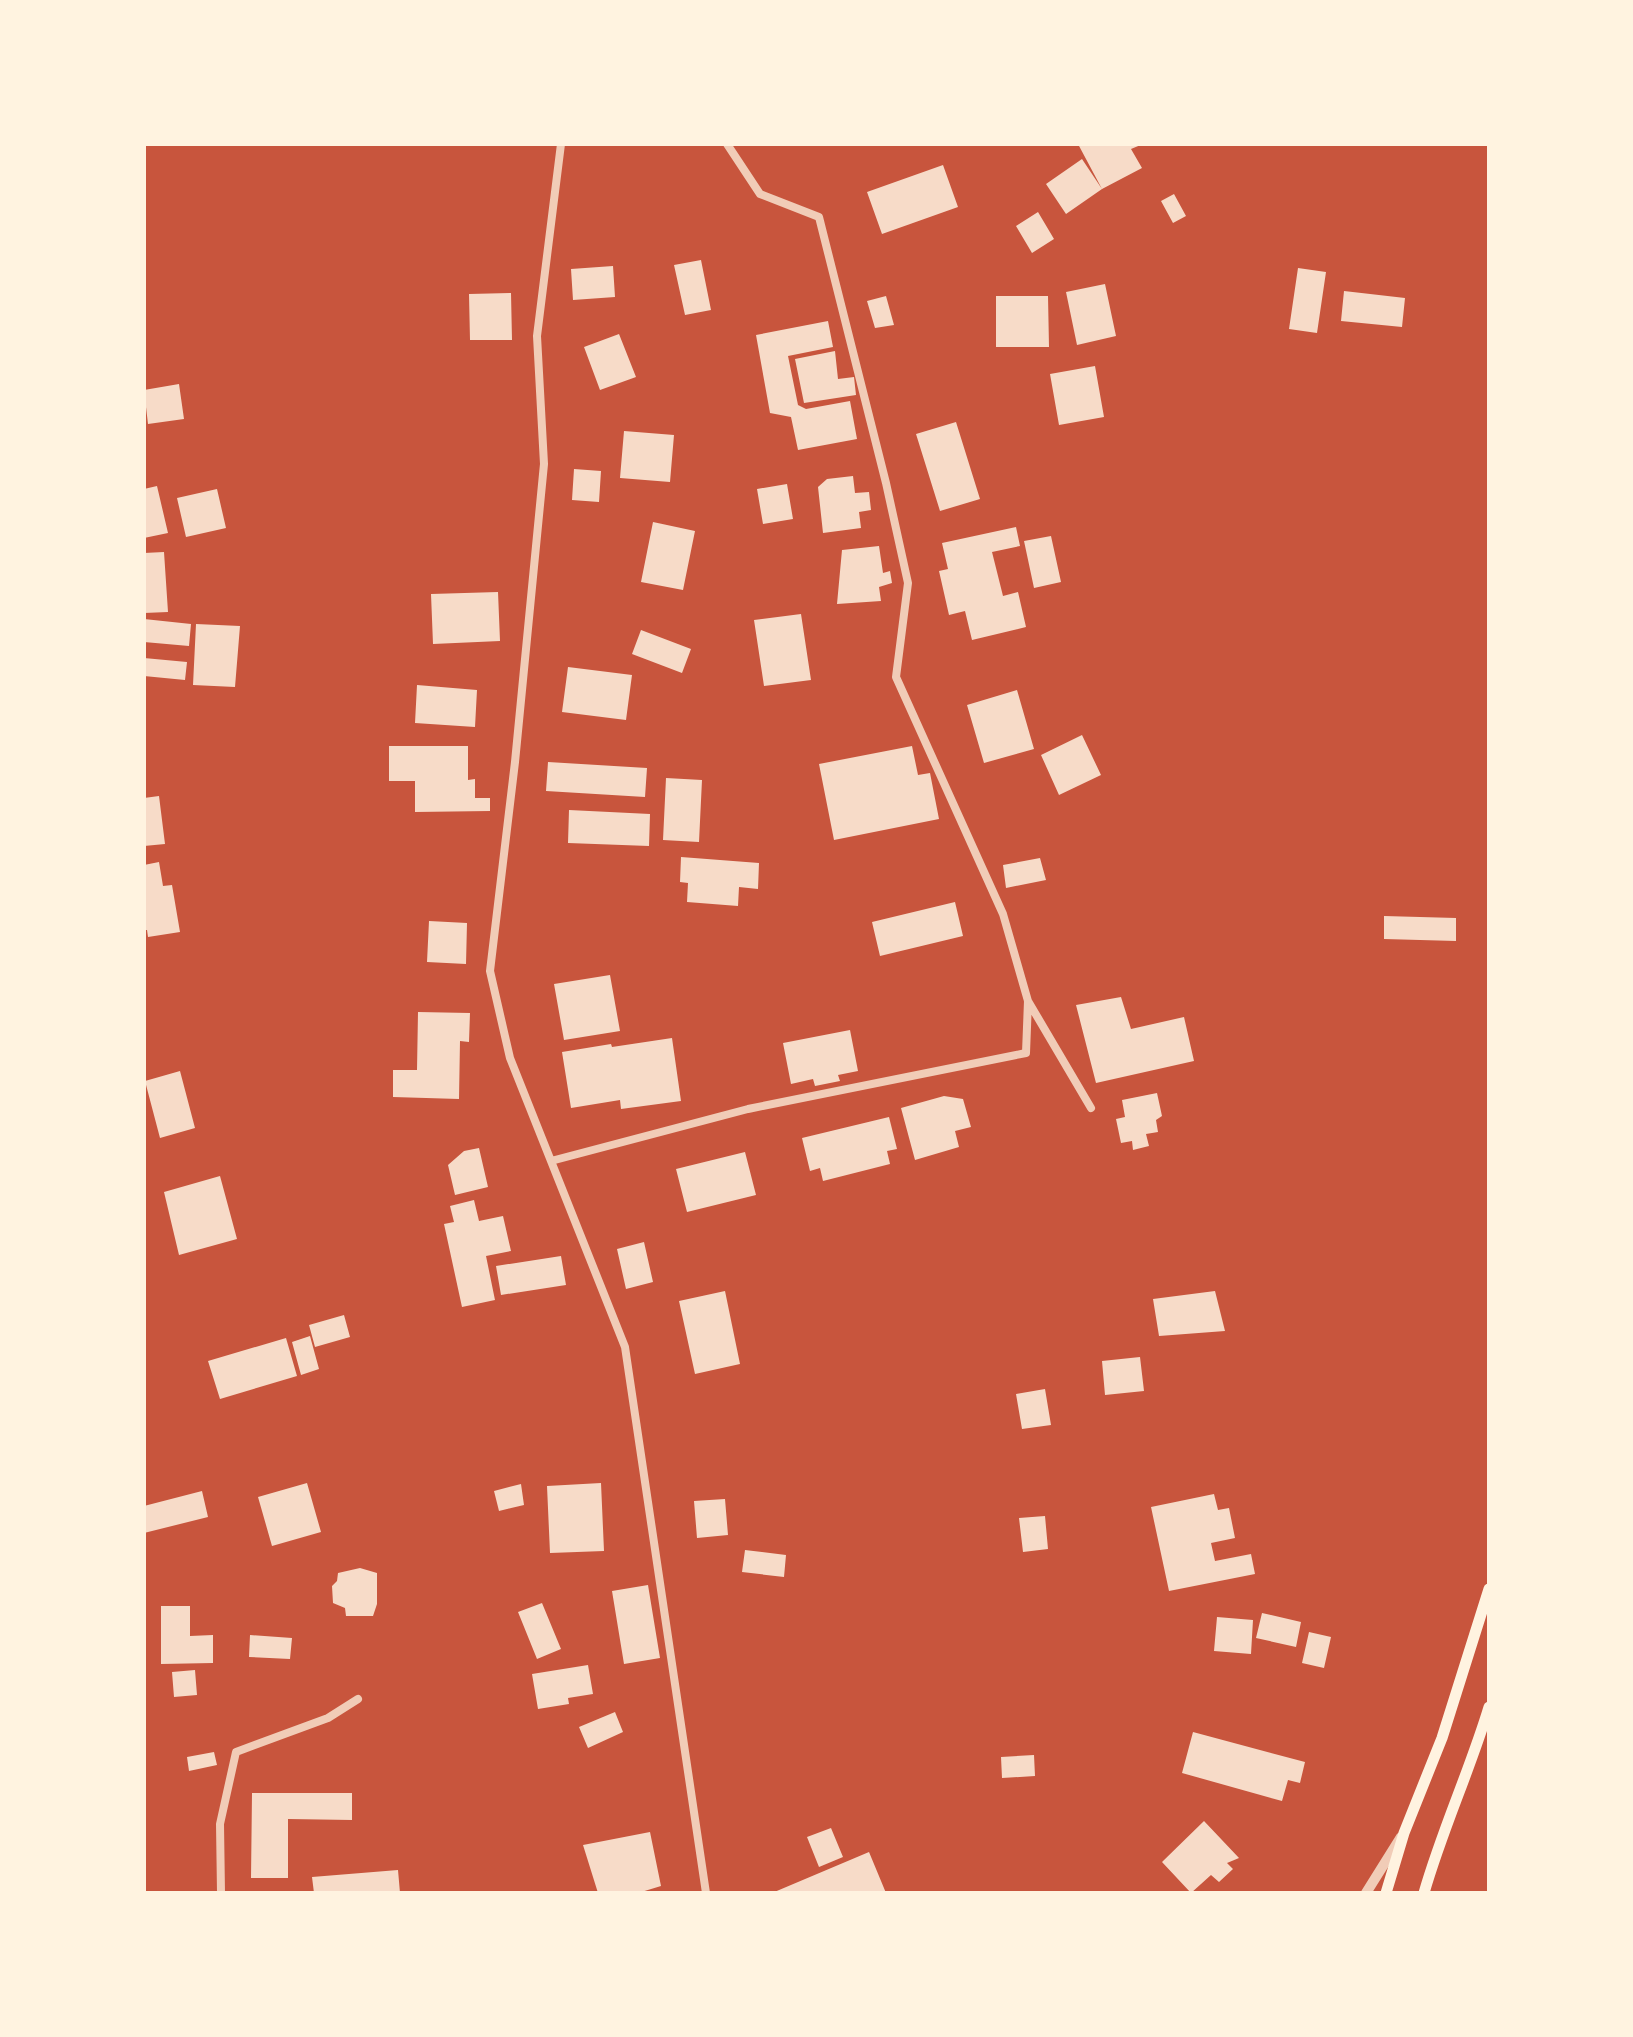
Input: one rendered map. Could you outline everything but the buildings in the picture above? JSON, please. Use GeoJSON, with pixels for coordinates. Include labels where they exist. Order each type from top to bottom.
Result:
{"type":"FeatureCollection","features":[{"type":"Feature","properties":{"kind":"main road"},"geometry":{"type":"LineString","coordinates":[[1386,1893],[1404,1833],[1442,1738],[1489,1589]]}},
{"type":"Feature","properties":{"kind":"main road"},"geometry":{"type":"LineString","coordinates":[[1424,1893],[1439,1842],[1489,1707]]}},
{"type":"Feature","properties":{"kind":"street"},"geometry":{"type":"LineString","coordinates":[[561,144],[537,336],[544,464],[515,762],[490,971],[510,1058],[625,1347],[706,1893]]}},
{"type":"Feature","properties":{"kind":"street"},"geometry":{"type":"LineString","coordinates":[[727,144],[760,194],[819,217],[908,583],[896,677],[1003,914],[1028,1001],[1091,1108]]}},
{"type":"Feature","properties":{"kind":"street"},"geometry":{"type":"LineString","coordinates":[[551,1161],[748,1109],[1026,1053],[1028,1001]]}},
{"type":"Feature","properties":{"kind":"street"},"geometry":{"type":"LineString","coordinates":[[221,1893],[220,1824],[236,1752],[328,1718],[358,1699]]}},
{"type":"Feature","properties":{"kind":"street"},"geometry":{"type":"LineString","coordinates":[[1366,1893],[1404,1833]]}}]}
